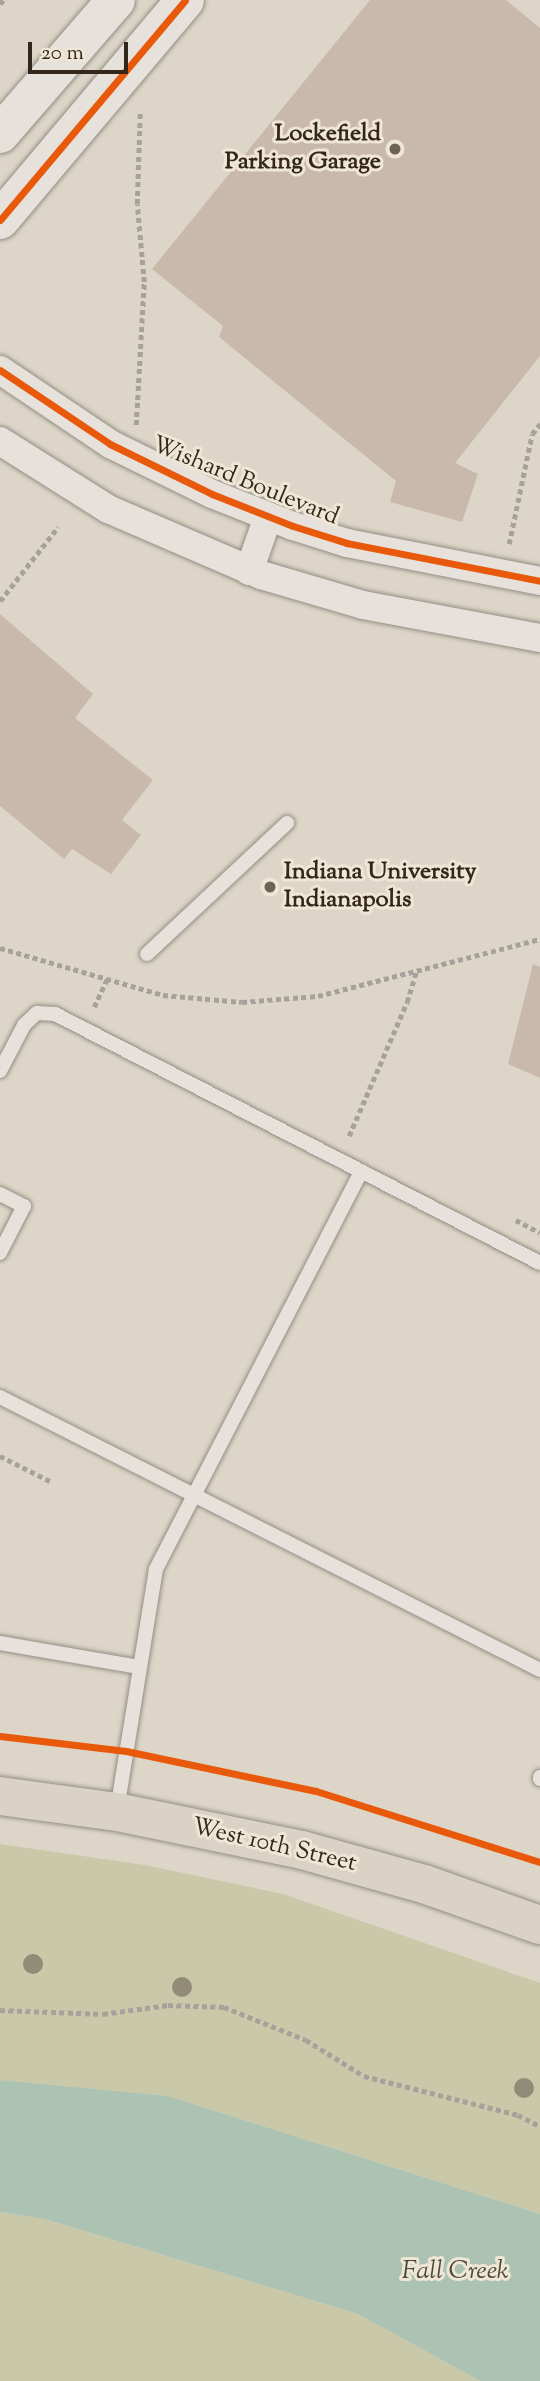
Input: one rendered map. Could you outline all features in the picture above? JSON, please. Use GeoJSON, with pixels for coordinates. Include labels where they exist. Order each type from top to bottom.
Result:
{"type":"FeatureCollection","features":[{"type":"Feature","properties":{"kind":"main road","name":"West 10th Street"},"geometry":{"type":"LineString","coordinates":[[0,1796],[117,1812],[356,1864],[540,1925]]}},
{"type":"Feature","properties":{"kind":"street"},"geometry":{"type":"LineString","coordinates":[[0,134],[116,0]]}},
{"type":"Feature","properties":{"kind":"street"},"geometry":{"type":"LineString","coordinates":[[0,220],[185,0]]}},
{"type":"Feature","properties":{"kind":"street","name":"Wishard Boulevard"},"geometry":{"type":"LineString","coordinates":[[0,370],[110,444],[268,517],[347,543],[540,581]]}},
{"type":"Feature","properties":{"kind":"street"},"geometry":{"type":"LineString","coordinates":[[0,441],[108,509],[249,571],[363,605],[540,638]]}},
{"type":"Feature","properties":{"kind":"street"},"geometry":{"type":"LineString","coordinates":[[249,571],[268,517]]}},
{"type":"Feature","properties":{"kind":"lane"},"geometry":{"type":"LineString","coordinates":[[147,954],[287,823]]}},
{"type":"Feature","properties":{"kind":"lane"},"geometry":{"type":"LineString","coordinates":[[0,1071],[24,1025],[37,1013],[55,1014],[540,1263]]}},
{"type":"Feature","properties":{"kind":"lane"},"geometry":{"type":"LineString","coordinates":[[117,1812],[156,1569],[196,1496],[361,1171]]}},
{"type":"Feature","properties":{"kind":"lane"},"geometry":{"type":"LineString","coordinates":[[0,1194],[24,1206],[0,1253]]}},
{"type":"Feature","properties":{"kind":"lane"},"geometry":{"type":"LineString","coordinates":[[0,1397],[540,1670]]}},
{"type":"Feature","properties":{"kind":"lane"},"geometry":{"type":"LineString","coordinates":[[0,1643],[139,1667]]}},
{"type":"Feature","properties":{"kind":"path"},"geometry":{"type":"LineString","coordinates":[[136,426],[144,282],[137,204],[140,109]]}},
{"type":"Feature","properties":{"kind":"path"},"geometry":{"type":"LineString","coordinates":[[508,548],[532,434],[540,424]]}},
{"type":"Feature","properties":{"kind":"path"},"geometry":{"type":"LineString","coordinates":[[0,601],[58,527]]}},
{"type":"Feature","properties":{"kind":"path"},"geometry":{"type":"LineString","coordinates":[[0,948],[163,995],[242,1002],[318,996],[540,939]]}},
{"type":"Feature","properties":{"kind":"path"},"geometry":{"type":"LineString","coordinates":[[349,1136],[407,1002],[417,970]]}},
{"type":"Feature","properties":{"kind":"path"},"geometry":{"type":"LineString","coordinates":[[0,1455],[52,1482]]}},
{"type":"Feature","properties":{"kind":"path"},"geometry":{"type":"LineString","coordinates":[[0,2010],[103,2014],[167,2005],[224,2007],[306,2040],[364,2076],[518,2115],[540,2126]]}},
{"type":"Feature","properties":{"kind":"shaded area"},"geometry":{"type":"Polygon","coordinates":[[[0,1844],[145,1865],[283,1894],[540,1983],[540,2214],[168,2096],[0,2080],[0,1844]]]}},
{"type":"Feature","properties":{"kind":"shaded area"},"geometry":{"type":"Polygon","coordinates":[[[0,2212],[45,2219],[358,2314],[480,2381],[0,2381],[0,2212]]]}},
{"type":"Feature","properties":{"kind":"water","name":"Fall Creek"},"geometry":{"type":"Polygon","coordinates":[[[0,2080],[168,2096],[540,2214],[540,2381],[480,2381],[358,2314],[45,2219],[0,2212],[0,2080]]]}},
{"type":"Feature","properties":{"kind":"building","name":"Lockefield Parking Garage"},"geometry":{"type":"Polygon","coordinates":[[[370,0],[506,0],[540,28],[540,356],[455,463],[478,474],[462,522],[390,502],[396,481],[219,337],[223,326],[152,269],[370,0]]]}},
{"type":"Feature","properties":{"kind":"building"},"geometry":{"type":"Polygon","coordinates":[[[0,614],[93,694],[75,718],[153,780],[122,820],[141,835],[111,874],[72,849],[64,859],[0,806],[0,614]]]}},
{"type":"Feature","properties":{"kind":"building"},"geometry":{"type":"Polygon","coordinates":[[[533,964],[540,967],[540,1078],[508,1064],[533,964]]]}},
{"type":"Feature","properties":{"kind":"cycle path"},"geometry":{"type":"LineString","coordinates":[[0,220],[185,0]]}},
{"type":"Feature","properties":{"kind":"cycle path"},"geometry":{"type":"LineString","coordinates":[[0,370],[110,444],[212,494],[293,526],[347,543],[540,581]]}},
{"type":"Feature","properties":{"kind":"cycle path"},"geometry":{"type":"LineString","coordinates":[[0,1736],[126,1751],[316,1791],[540,1862]]}},
{"type":"Feature","properties":{"kind":"place","name":"Lockefield Parking Garage"},"geometry":{"type":"Point","coordinates":[395,149]}},
{"type":"Feature","properties":{"kind":"place","name":"Indiana University Indianapolis"},"geometry":{"type":"Point","coordinates":[270,887]}}]}
